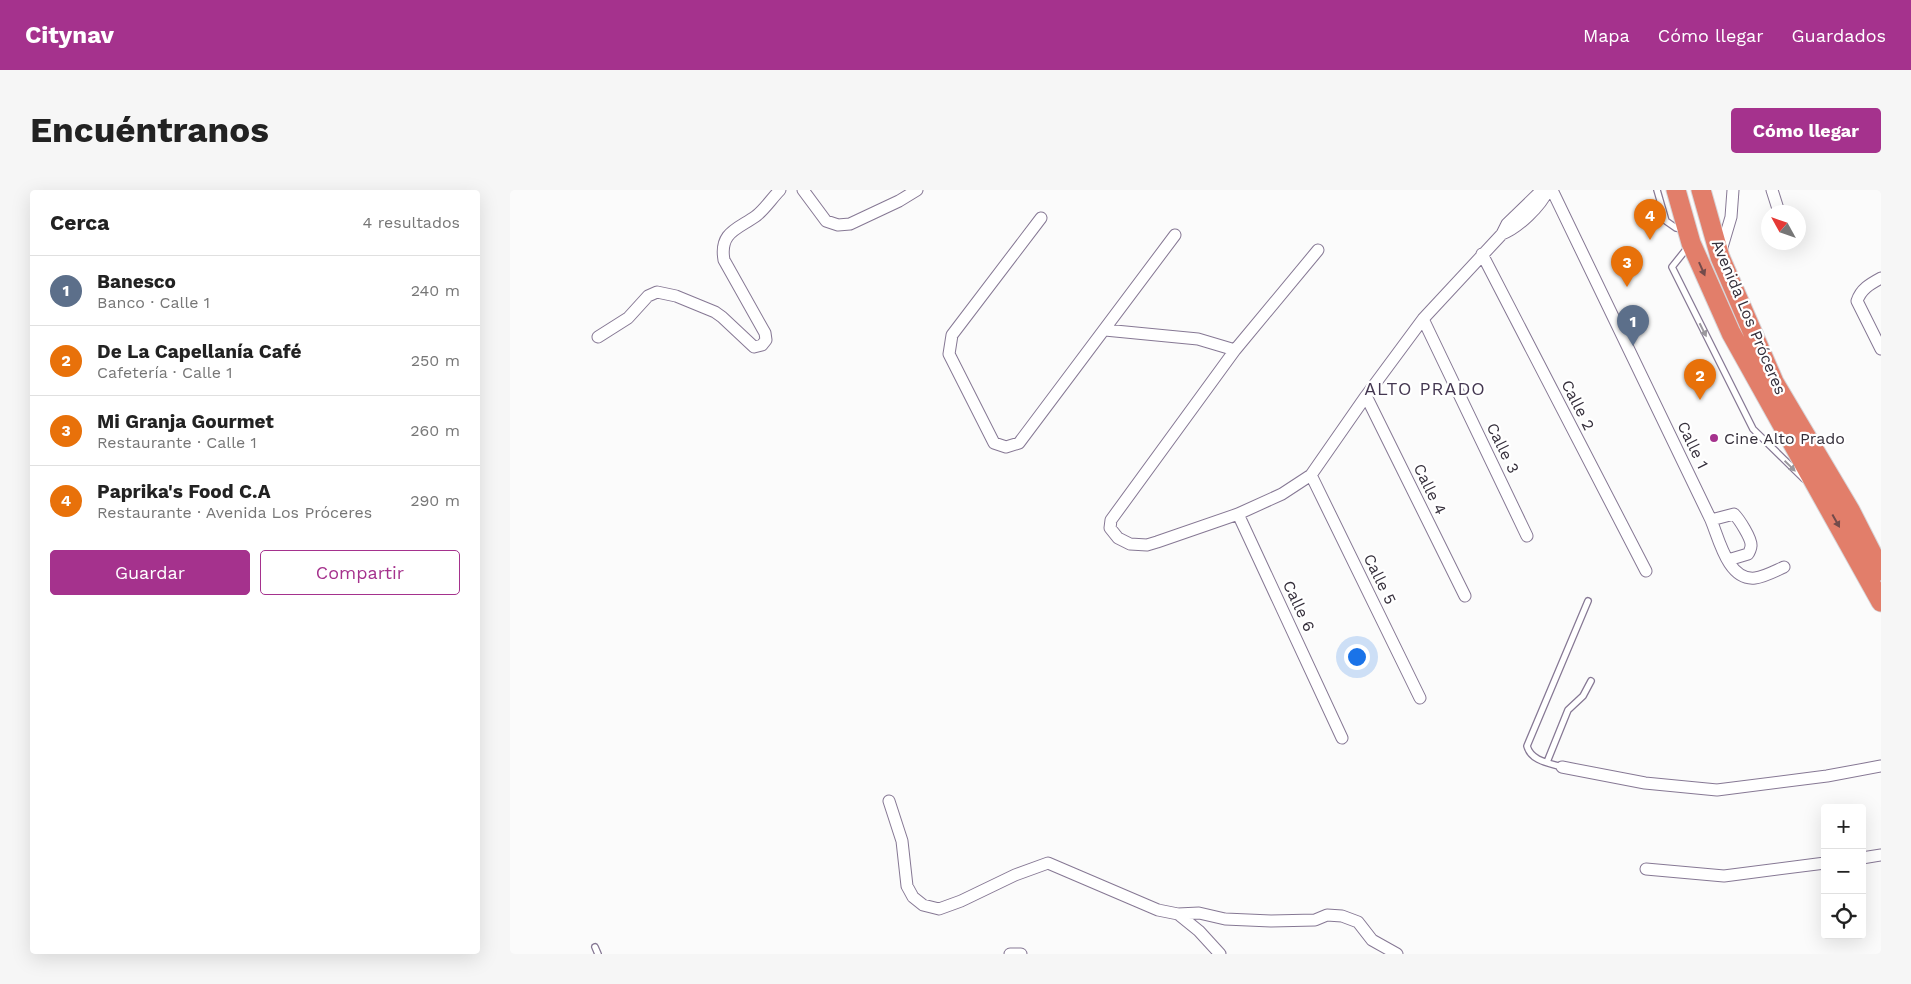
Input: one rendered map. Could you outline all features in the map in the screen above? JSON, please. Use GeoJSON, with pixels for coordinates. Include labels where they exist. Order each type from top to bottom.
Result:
{"type":"FeatureCollection","features":[{"type":"Feature","properties":{"kind":"highway","name":"Avenida Los Próceres"},"geometry":{"type":"LineString","coordinates":[[1676,190],[1689,236],[1730,333],[1881,602]]}},
{"type":"Feature","properties":{"kind":"highway","name":"Avenida Los Próceres"},"geometry":{"type":"LineString","coordinates":[[1701,190],[1720,257],[1774,382],[1850,510],[1881,571]]}},
{"type":"Feature","properties":{"kind":"street"},"geometry":{"type":"LineString","coordinates":[[598,337],[628,318],[648,296],[657,292],[676,296],[715,312],[746,338],[752,346],[762,345],[766,340],[766,333],[724,260],[722,250],[729,235],[741,224],[754,218],[780,190]]}},
{"type":"Feature","properties":{"kind":"street"},"geometry":{"type":"LineString","coordinates":[[803,190],[826,221],[845,225],[900,202],[917,190]]}},
{"type":"Feature","properties":{"kind":"street"},"geometry":{"type":"LineString","coordinates":[[1318,250],[1236,350],[1115,514],[1111,520],[1110,528],[1118,538],[1138,545],[1146,545],[1238,514],[1282,494],[1311,475],[1423,319],[1502,234],[1507,224],[1542,190]]}},
{"type":"Feature","properties":{"kind":"street"},"geometry":{"type":"LineString","coordinates":[[1720,257],[1731,217],[1734,190]]}},
{"type":"Feature","properties":{"kind":"street"},"geometry":{"type":"LineString","coordinates":[[1772,190],[1777,205]]}},
{"type":"Feature","properties":{"kind":"street"},"geometry":{"type":"LineString","coordinates":[[1502,234],[1513,229],[1545,198],[1554,192]]}},
{"type":"Feature","properties":{"kind":"street","name":"Calle 1"},"geometry":{"type":"LineString","coordinates":[[1554,192],[1711,520],[1728,560]]}},
{"type":"Feature","properties":{"kind":"street"},"geometry":{"type":"LineString","coordinates":[[1707,211],[1731,217]]}},
{"type":"Feature","properties":{"kind":"street"},"geometry":{"type":"LineString","coordinates":[[1041,218],[952,334],[949,354],[994,443],[1006,447],[1019,443],[1175,235]]}},
{"type":"Feature","properties":{"kind":"street","name":"Calle 2"},"geometry":{"type":"LineString","coordinates":[[1482,254],[1646,571]]}},
{"type":"Feature","properties":{"kind":"street"},"geometry":{"type":"LineString","coordinates":[[1881,278],[1868,285],[1859,294],[1858,301],[1881,349]]}},
{"type":"Feature","properties":{"kind":"street","name":"Calle 3"},"geometry":{"type":"LineString","coordinates":[[1423,319],[1528,536]]}},
{"type":"Feature","properties":{"kind":"street"},"geometry":{"type":"LineString","coordinates":[[1105,330],[1198,339],[1236,350]]}},
{"type":"Feature","properties":{"kind":"street","name":"Calle 4"},"geometry":{"type":"LineString","coordinates":[[1366,396],[1465,596]]}},
{"type":"Feature","properties":{"kind":"street","name":"Calle 5"},"geometry":{"type":"LineString","coordinates":[[1311,475],[1420,698]]}},
{"type":"Feature","properties":{"kind":"street","name":"Calle 6"},"geometry":{"type":"LineString","coordinates":[[1238,514],[1342,738]]}},
{"type":"Feature","properties":{"kind":"street"},"geometry":{"type":"LineString","coordinates":[[1711,520],[1734,514],[1739,519],[1751,543],[1751,547],[1748,554],[1728,560],[1733,570],[1740,576],[1757,578],[1784,568]]}},
{"type":"Feature","properties":{"kind":"street"},"geometry":{"type":"LineString","coordinates":[[1562,767],[1645,783],[1717,790],[1827,776],[1881,766]]}},
{"type":"Feature","properties":{"kind":"street"},"geometry":{"type":"LineString","coordinates":[[889,801],[902,841],[907,886],[913,897],[923,905],[939,909],[961,901],[1015,875],[1048,863],[1158,910],[1178,914],[1199,912],[1225,919],[1271,921],[1315,920],[1327,915],[1342,916],[1360,924],[1379,949],[1398,954]]}},
{"type":"Feature","properties":{"kind":"street"},"geometry":{"type":"LineString","coordinates":[[1866,858],[1881,856]]}},
{"type":"Feature","properties":{"kind":"street"},"geometry":{"type":"LineString","coordinates":[[1646,869],[1724,876],[1821,864]]}},
{"type":"Feature","properties":{"kind":"street"},"geometry":{"type":"LineString","coordinates":[[1178,914],[1199,931],[1220,954]]}},
{"type":"Feature","properties":{"kind":"street"},"geometry":{"type":"LineString","coordinates":[[1010,954],[1021,954]]}},
{"type":"Feature","properties":{"kind":"lane"},"geometry":{"type":"LineString","coordinates":[[1657,190],[1666,221],[1689,236],[1672,267],[1753,429],[1823,498]]}},
{"type":"Feature","properties":{"kind":"lane"},"geometry":{"type":"LineString","coordinates":[[1562,767],[1531,755],[1527,746],[1588,600]]}},
{"type":"Feature","properties":{"kind":"lane"},"geometry":{"type":"LineString","coordinates":[[1547,762],[1568,710],[1582,696],[1591,680]]}},
{"type":"Feature","properties":{"kind":"lane"},"geometry":{"type":"LineString","coordinates":[[594,947],[598,954]]}},
{"type":"Feature","properties":{"kind":"place","name":"Paprika's Food C.A"},"geometry":{"type":"Point","coordinates":[1650,240]}},
{"type":"Feature","properties":{"kind":"place","name":"Mi Granja Gourmet"},"geometry":{"type":"Point","coordinates":[1627,287]}},
{"type":"Feature","properties":{"kind":"place","name":"Banesco"},"geometry":{"type":"Point","coordinates":[1633,346]}},
{"type":"Feature","properties":{"kind":"place","name":"De La Capellanía Café"},"geometry":{"type":"Point","coordinates":[1700,400]}},
{"type":"Feature","properties":{"kind":"place","name":"Cine Alto Prado"},"geometry":{"type":"Point","coordinates":[1714,438]}},
{"type":"Feature","properties":{"kind":"district","name":"ALTO PRADO"},"geometry":{"type":"Point","coordinates":[1425,388]}}]}
